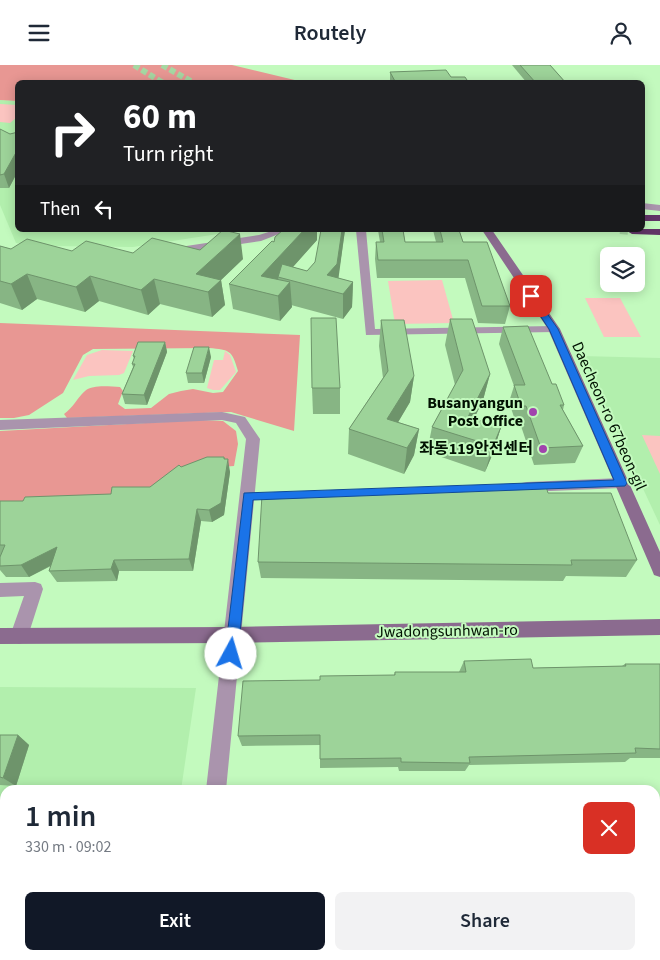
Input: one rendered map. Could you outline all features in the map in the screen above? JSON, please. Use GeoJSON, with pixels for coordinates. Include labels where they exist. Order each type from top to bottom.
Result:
{"type":"FeatureCollection","features":[{"type":"Feature","properties":{"kind":"highway"},"geometry":{"type":"LineString","coordinates":[[645,218],[660,218]]}},
{"type":"Feature","properties":{"kind":"highway"},"geometry":{"type":"LineString","coordinates":[[645,231],[660,232]]}},
{"type":"Feature","properties":{"kind":"street"},"geometry":{"type":"LineString","coordinates":[[645,206],[660,208]]}},
{"type":"Feature","properties":{"kind":"street"},"geometry":{"type":"LineString","coordinates":[[160,252],[261,238],[278,232]]}},
{"type":"Feature","properties":{"kind":"street","name":"Daecheon-ro 67beon-gil"},"geometry":{"type":"LineString","coordinates":[[361,232],[370,333],[554,329]]}},
{"type":"Feature","properties":{"kind":"street","name":"Daecheon-ro 67beon-gil"},"geometry":{"type":"LineString","coordinates":[[488,232],[554,329],[660,569]]}},
{"type":"Feature","properties":{"kind":"street"},"geometry":{"type":"LineString","coordinates":[[0,425],[222,416],[240,420],[253,439],[253,496],[217,785]]}},
{"type":"Feature","properties":{"kind":"street"},"geometry":{"type":"LineString","coordinates":[[513,487],[621,483]]}},
{"type":"Feature","properties":{"kind":"street"},"geometry":{"type":"LineString","coordinates":[[0,590],[35,589],[19,636]]}},
{"type":"Feature","properties":{"kind":"street","name":"Jwadongsunhwan-ro"},"geometry":{"type":"LineString","coordinates":[[0,636],[234,635],[660,627]]}},
{"type":"Feature","properties":{"kind":"shaded area"},"geometry":{"type":"Polygon","coordinates":[[[0,65],[232,65],[295,80],[15,80],[15,101],[0,100],[0,65]]]}},
{"type":"Feature","properties":{"kind":"shaded area"},"geometry":{"type":"Polygon","coordinates":[[[0,100],[15,101],[15,232],[231,232],[133,247],[49,246],[16,243],[0,205],[0,100]]]}},
{"type":"Feature","properties":{"kind":"shaded area"},"geometry":{"type":"Polygon","coordinates":[[[0,104],[15,105],[15,119],[10,123],[0,122],[0,104]]]}},
{"type":"Feature","properties":{"kind":"shaded area"},"geometry":{"type":"Polygon","coordinates":[[[442,280],[454,323],[395,324],[388,281],[442,280]]]}},
{"type":"Feature","properties":{"kind":"shaded area"},"geometry":{"type":"Polygon","coordinates":[[[585,298],[620,298],[641,337],[604,337],[585,298]]]}},
{"type":"Feature","properties":{"kind":"shaded area"},"geometry":{"type":"Polygon","coordinates":[[[0,323],[300,335],[294,431],[231,412],[67,418],[64,414],[85,391],[97,387],[120,387],[123,391],[118,404],[125,409],[151,408],[169,394],[181,391],[193,389],[213,393],[223,392],[238,371],[236,364],[229,352],[222,349],[209,348],[93,349],[83,355],[63,393],[29,415],[0,418],[0,323]]]}},
{"type":"Feature","properties":{"kind":"shaded area"},"geometry":{"type":"Polygon","coordinates":[[[102,350],[133,351],[124,373],[119,375],[89,376],[73,380],[87,355],[102,350]]]}},
{"type":"Feature","properties":{"kind":"shaded area"},"geometry":{"type":"Polygon","coordinates":[[[225,351],[230,355],[236,372],[220,390],[207,388],[214,360],[223,360],[225,351]]]}},
{"type":"Feature","properties":{"kind":"shaded area"},"geometry":{"type":"Polygon","coordinates":[[[581,356],[660,358],[660,525],[581,356]]]}},
{"type":"Feature","properties":{"kind":"shaded area"},"geometry":{"type":"Polygon","coordinates":[[[200,420],[223,421],[236,431],[238,444],[234,466],[207,468],[153,492],[0,505],[0,431],[200,420]]]}},
{"type":"Feature","properties":{"kind":"shaded area"},"geometry":{"type":"Polygon","coordinates":[[[642,435],[660,436],[660,474],[642,435]]]}},
{"type":"Feature","properties":{"kind":"shaded area"},"geometry":{"type":"Polygon","coordinates":[[[0,687],[196,688],[182,785],[0,785],[0,687]]]}},
{"type":"Feature","properties":{"kind":"building"},"geometry":{"type":"Polygon","coordinates":[[[520,65],[550,65],[563,80],[533,80],[520,65]]]}},
{"type":"Feature","properties":{"kind":"building"},"geometry":{"type":"Polygon","coordinates":[[[446,70],[451,77],[465,77],[467,80],[394,80],[390,72],[446,70]]]}},
{"type":"Feature","properties":{"kind":"building"},"geometry":{"type":"Polygon","coordinates":[[[0,129],[10,134],[15,133],[15,154],[4,174],[0,175],[0,129]]]}},
{"type":"Feature","properties":{"kind":"building"},"geometry":{"type":"Polygon","coordinates":[[[221,232],[240,234],[196,274],[221,280],[208,292],[154,279],[141,290],[90,276],[76,287],[27,274],[11,284],[0,281],[0,246],[11,249],[27,239],[72,251],[86,241],[133,253],[152,238],[200,250],[221,232]]]}},
{"type":"Feature","properties":{"kind":"building"},"geometry":{"type":"Polygon","coordinates":[[[281,232],[302,232],[261,276],[290,282],[278,296],[229,284],[272,241],[274,242],[275,237],[281,232]]]}},
{"type":"Feature","properties":{"kind":"building"},"geometry":{"type":"Polygon","coordinates":[[[321,232],[342,232],[337,264],[327,275],[353,282],[343,294],[278,277],[282,264],[307,271],[315,262],[321,232]]]}},
{"type":"Feature","properties":{"kind":"building"},"geometry":{"type":"Polygon","coordinates":[[[382,232],[403,232],[405,242],[443,242],[440,232],[460,232],[463,242],[487,242],[510,306],[482,306],[468,260],[378,260],[376,242],[384,242],[382,232]]]}},
{"type":"Feature","properties":{"kind":"building"},"geometry":{"type":"Polygon","coordinates":[[[311,318],[336,318],[340,388],[312,388],[311,318]]]}},
{"type":"Feature","properties":{"kind":"building"},"geometry":{"type":"Polygon","coordinates":[[[450,319],[472,319],[490,374],[468,417],[501,427],[493,446],[432,427],[463,370],[450,319]]]}},
{"type":"Feature","properties":{"kind":"building"},"geometry":{"type":"Polygon","coordinates":[[[381,320],[404,320],[414,376],[387,419],[419,429],[407,448],[349,429],[388,371],[381,320]]]}},
{"type":"Feature","properties":{"kind":"building"},"geometry":{"type":"Polygon","coordinates":[[[528,326],[552,384],[556,384],[564,405],[560,405],[583,446],[541,448],[526,406],[521,406],[514,385],[525,385],[503,327],[528,326]]]}},
{"type":"Feature","properties":{"kind":"building"},"geometry":{"type":"Polygon","coordinates":[[[138,342],[165,342],[144,395],[122,394],[135,364],[132,364],[135,356],[133,356],[138,342]]]}},
{"type":"Feature","properties":{"kind":"building"},"geometry":{"type":"Polygon","coordinates":[[[194,347],[209,347],[202,373],[186,373],[194,347]]]}},
{"type":"Feature","properties":{"kind":"building"},"geometry":{"type":"Polygon","coordinates":[[[207,457],[224,457],[224,459],[228,459],[221,503],[209,510],[197,509],[189,559],[114,560],[111,569],[49,571],[57,547],[21,565],[0,566],[0,557],[5,545],[0,545],[0,501],[23,501],[25,497],[111,494],[112,487],[150,487],[179,465],[181,467],[207,457]]]}},
{"type":"Feature","properties":{"kind":"building"},"geometry":{"type":"Polygon","coordinates":[[[545,483],[548,493],[611,493],[637,560],[571,560],[572,565],[258,562],[262,495],[545,483]]]}},
{"type":"Feature","properties":{"kind":"building"},"geometry":{"type":"Polygon","coordinates":[[[531,659],[533,668],[660,664],[660,749],[635,748],[636,753],[469,757],[470,763],[401,762],[401,758],[320,759],[320,735],[238,736],[243,681],[320,680],[320,676],[395,675],[395,672],[466,672],[464,661],[531,659]]]}},
{"type":"Feature","properties":{"kind":"building"},"geometry":{"type":"Polygon","coordinates":[[[0,735],[18,735],[3,778],[0,777],[0,735]]]}},
{"type":"Feature","properties":{"kind":"tunnel"},"geometry":{"type":"LineString","coordinates":[[134,65],[158,80]]}},
{"type":"Feature","properties":{"kind":"tunnel"},"geometry":{"type":"LineString","coordinates":[[162,65],[189,80]]}},
{"type":"Feature","properties":{"kind":"place","name":"Busanyangun Post Office"},"geometry":{"type":"Point","coordinates":[533,412]}},
{"type":"Feature","properties":{"kind":"place","name":"좌동119안전센터"},"geometry":{"type":"Point","coordinates":[543,449]}},
{"type":"Feature","properties":{"kind":"route"},"geometry":{"type":"LineString","coordinates":[[231,654],[248,496],[621,483],[554,329],[531,296]]}}]}
